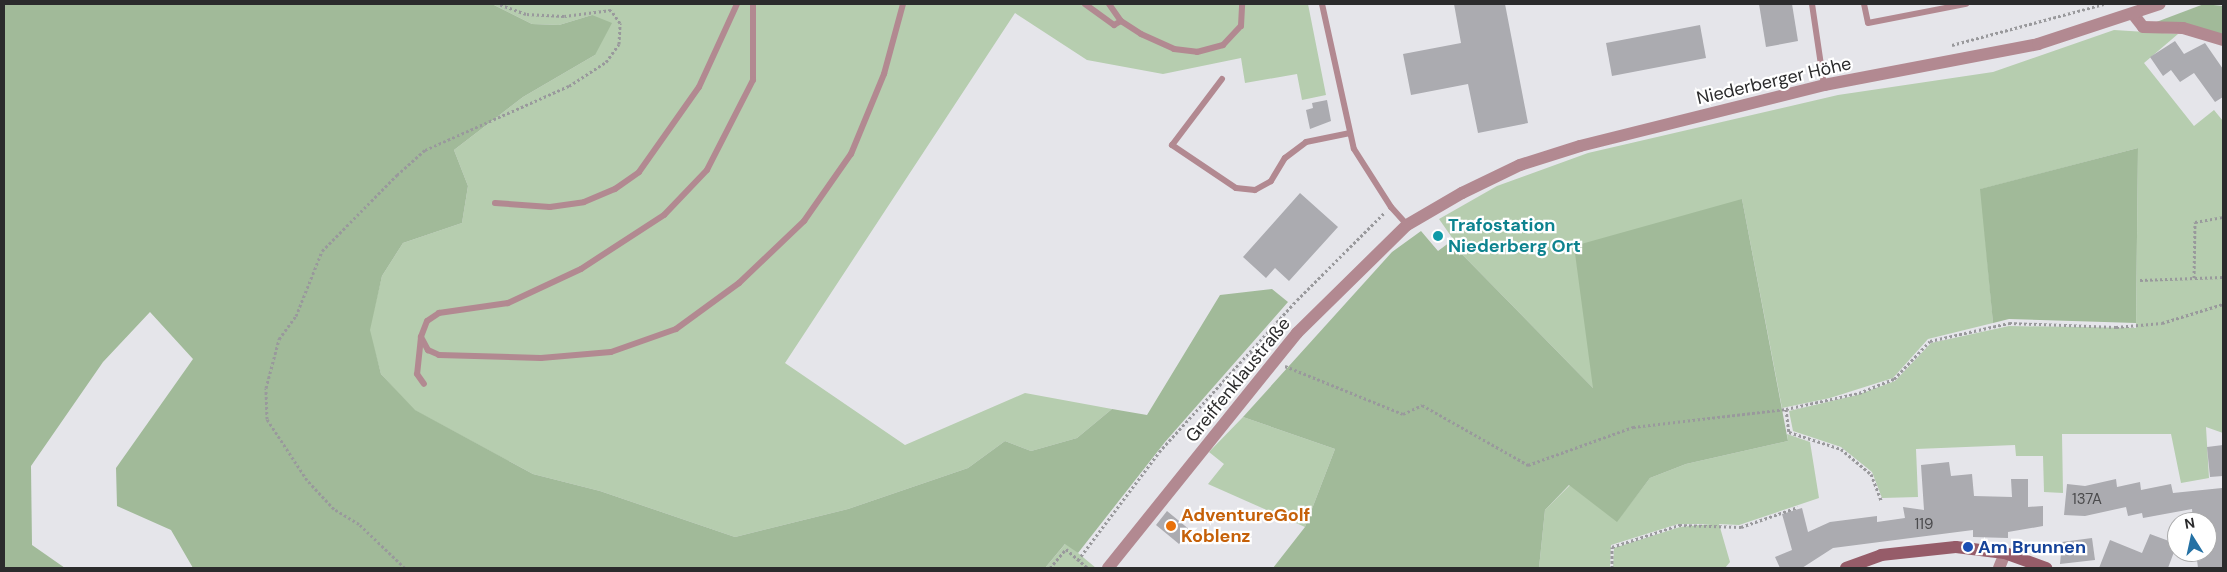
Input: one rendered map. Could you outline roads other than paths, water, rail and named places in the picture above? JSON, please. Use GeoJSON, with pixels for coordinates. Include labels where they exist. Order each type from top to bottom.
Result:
{"type":"FeatureCollection","features":[{"type":"Feature","properties":{"kind":"main road"},"geometry":{"type":"LineString","coordinates":[[1846,568],[1881,556],[1922,549],[1968,548],[2005,553],[2046,568]]}},
{"type":"Feature","properties":{"kind":"street","name":"Niederberger Höhe"},"geometry":{"type":"LineString","coordinates":[[1407,225],[1520,165],[1580,146],[1824,85],[2038,44],[2160,4]]}},
{"type":"Feature","properties":{"kind":"street"},"geometry":{"type":"LineString","coordinates":[[2132,14],[2143,27],[2183,28],[2223,40]]}},
{"type":"Feature","properties":{"kind":"street","name":"Greiffenklaustraße"},"geometry":{"type":"LineString","coordinates":[[1108,568],[1275,362],[1354,273],[1407,225]]}},
{"type":"Feature","properties":{"kind":"street"},"geometry":{"type":"LineString","coordinates":[[1999,568],[2005,553]]}},
{"type":"Feature","properties":{"kind":"lane"},"geometry":{"type":"LineString","coordinates":[[495,204],[550,207],[584,202],[614,189],[639,172],[699,87],[737,4]]}},
{"type":"Feature","properties":{"kind":"lane"},"geometry":{"type":"LineString","coordinates":[[424,384],[417,374],[421,337],[428,321],[439,312],[508,304],[581,269],[664,215],[707,170],[752,80],[753,4]]}},
{"type":"Feature","properties":{"kind":"lane"},"geometry":{"type":"LineString","coordinates":[[421,337],[428,350],[439,355],[541,358],[611,352],[676,329],[739,283],[804,221],[851,154],[884,74],[903,4]]}},
{"type":"Feature","properties":{"kind":"lane"},"geometry":{"type":"LineString","coordinates":[[1085,4],[1114,25],[1122,21]]}},
{"type":"Feature","properties":{"kind":"lane"},"geometry":{"type":"LineString","coordinates":[[1109,4],[1122,21],[1141,34],[1174,49],[1197,52],[1222,45],[1241,26],[1242,4]]}},
{"type":"Feature","properties":{"kind":"lane"},"geometry":{"type":"LineString","coordinates":[[1322,4],[1354,149],[1391,207],[1407,225]]}},
{"type":"Feature","properties":{"kind":"lane"},"geometry":{"type":"LineString","coordinates":[[1812,4],[1824,85]]}},
{"type":"Feature","properties":{"kind":"lane"},"geometry":{"type":"LineString","coordinates":[[1864,4],[1868,23],[1966,4]]}},
{"type":"Feature","properties":{"kind":"lane"},"geometry":{"type":"LineString","coordinates":[[1222,78],[1172,145],[1236,188],[1255,190],[1271,181],[1285,158],[1306,142],[1350,133]]}},
{"type":"Feature","properties":{"kind":"place","name":"Trafostation Niederberg Ort"},"geometry":{"type":"Point","coordinates":[1438,236]}},
{"type":"Feature","properties":{"kind":"place","name":"AdventureGolf Koblenz"},"geometry":{"type":"Point","coordinates":[1171,526]}},
{"type":"Feature","properties":{"kind":"place","name":"Am Brunnen"},"geometry":{"type":"Point","coordinates":[1968,547]}}]}
